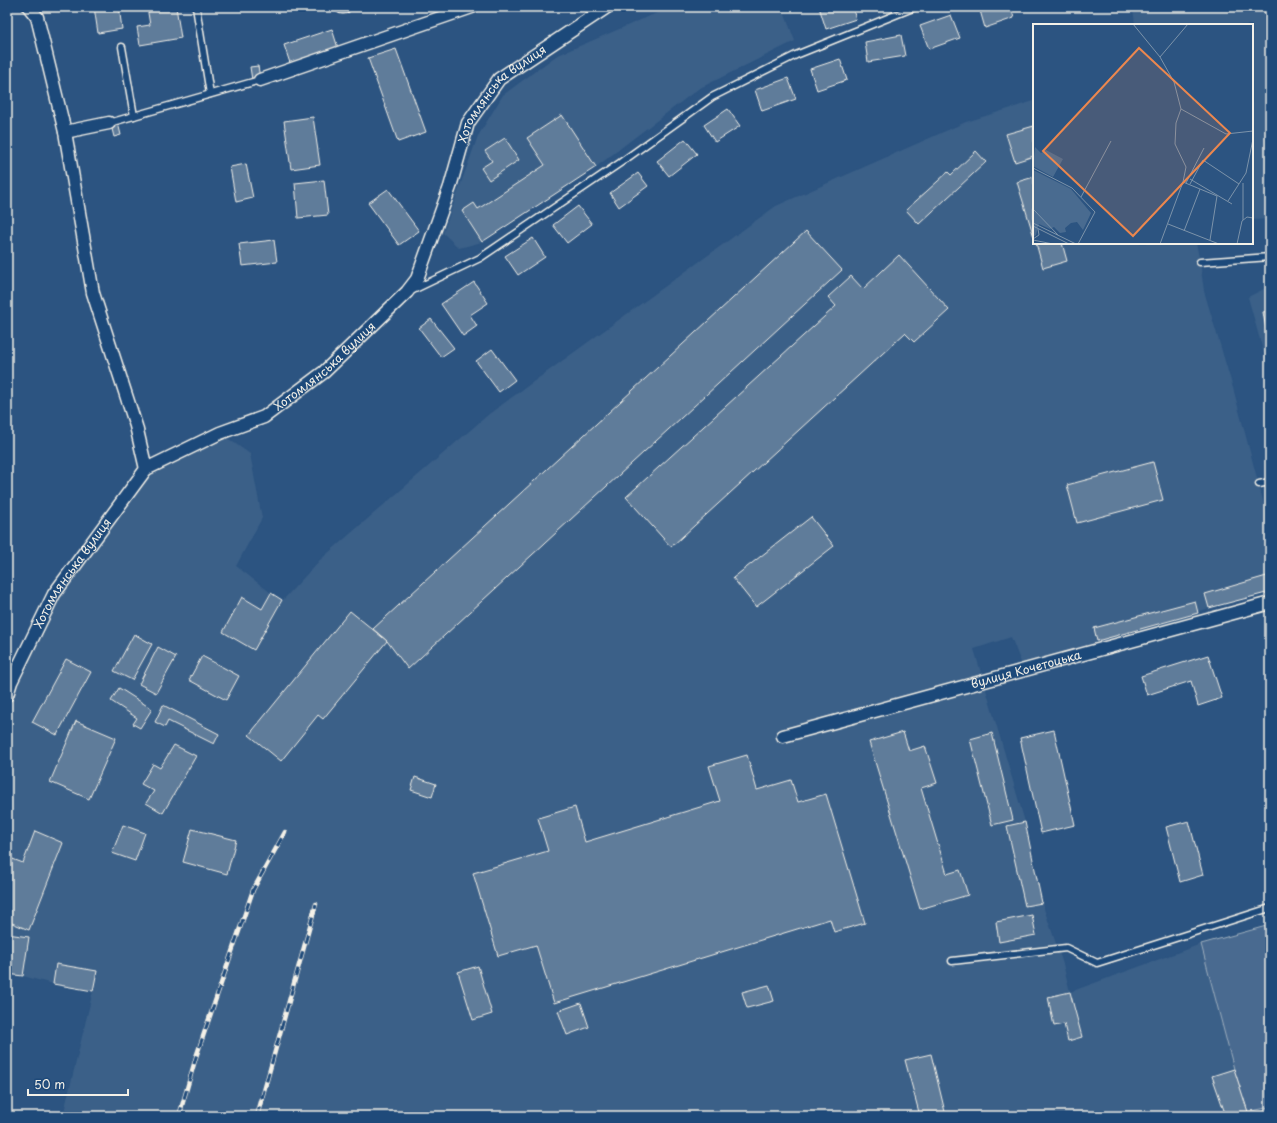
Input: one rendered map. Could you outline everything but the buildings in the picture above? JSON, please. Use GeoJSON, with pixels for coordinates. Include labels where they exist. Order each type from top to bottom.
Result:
{"type":"FeatureCollection","features":[{"type":"Feature","properties":{"kind":"street"},"geometry":{"type":"LineString","coordinates":[[29,7],[37,17],[65,132],[93,293],[136,426],[146,469]]}},
{"type":"Feature","properties":{"kind":"street"},"geometry":{"type":"LineString","coordinates":[[260,80],[472,7]]}},
{"type":"Feature","properties":{"kind":"street","name":"Хотомлянська вулиця"},"geometry":{"type":"LineString","coordinates":[[7,695],[54,594],[146,469],[220,433],[264,417],[324,372],[408,292],[417,279],[447,195],[468,122],[499,79],[607,7]]}},
{"type":"Feature","properties":{"kind":"street"},"geometry":{"type":"LineString","coordinates":[[65,132],[109,123]]}},
{"type":"Feature","properties":{"kind":"street","name":"вулиця Кочетоцька"},"geometry":{"type":"LineString","coordinates":[[782,736],[1270,603]]}},
{"type":"Feature","properties":{"kind":"lane"},"geometry":{"type":"LineString","coordinates":[[196,7],[210,94]]}},
{"type":"Feature","properties":{"kind":"lane"},"geometry":{"type":"LineString","coordinates":[[408,292],[480,258],[620,163],[712,97],[796,55],[915,7]]}},
{"type":"Feature","properties":{"kind":"lane"},"geometry":{"type":"LineString","coordinates":[[122,47],[134,116]]}},
{"type":"Feature","properties":{"kind":"lane"},"geometry":{"type":"LineString","coordinates":[[109,123],[260,80]]}},
{"type":"Feature","properties":{"kind":"lane"},"geometry":{"type":"LineString","coordinates":[[1200,262],[1270,257]]}},
{"type":"Feature","properties":{"kind":"lane"},"geometry":{"type":"LineString","coordinates":[[1259,484],[1270,482]]}},
{"type":"Feature","properties":{"kind":"lane"},"geometry":{"type":"LineString","coordinates":[[952,961],[1066,948],[1097,964],[1270,908]]}},
{"type":"Feature","properties":{"kind":"shaded area"},"geometry":{"type":"Polygon","coordinates":[[[671,7],[782,7],[795,41],[698,89],[596,167],[482,242],[459,248],[443,233],[478,136],[503,95],[556,56],[671,7]]]}},
{"type":"Feature","properties":{"kind":"shaded area"},"geometry":{"type":"Polygon","coordinates":[[[1133,7],[1270,7],[1270,219],[1253,220],[1253,24],[1135,24],[1133,7]]]}},
{"type":"Feature","properties":{"kind":"shaded area"},"geometry":{"type":"Polygon","coordinates":[[[1033,101],[1033,244],[1196,244],[1204,291],[1233,388],[1270,527],[1270,592],[1209,608],[1022,665],[1011,637],[974,649],[1025,822],[1042,903],[1063,964],[1070,992],[1201,944],[1234,1069],[1250,1116],[63,1116],[93,991],[7,974],[7,695],[54,594],[146,469],[220,433],[250,454],[262,518],[236,566],[271,593],[283,600],[320,560],[489,414],[776,206],[966,122],[1033,101]]]}},
{"type":"Feature","properties":{"kind":"shaded area"},"geometry":{"type":"Polygon","coordinates":[[[1270,286],[1270,369],[1267,365],[1248,297],[1270,286]]]}},
{"type":"Feature","properties":{"kind":"shaded area"},"geometry":{"type":"Polygon","coordinates":[[[1270,925],[1270,1107],[1248,1112],[1234,1069],[1201,944],[1270,925]]]}},
{"type":"Feature","properties":{"kind":"railway"},"geometry":{"type":"LineString","coordinates":[[179,1116],[196,1057],[253,890],[285,832]]}},
{"type":"Feature","properties":{"kind":"railway"},"geometry":{"type":"LineString","coordinates":[[257,1116],[316,904]]}}]}
